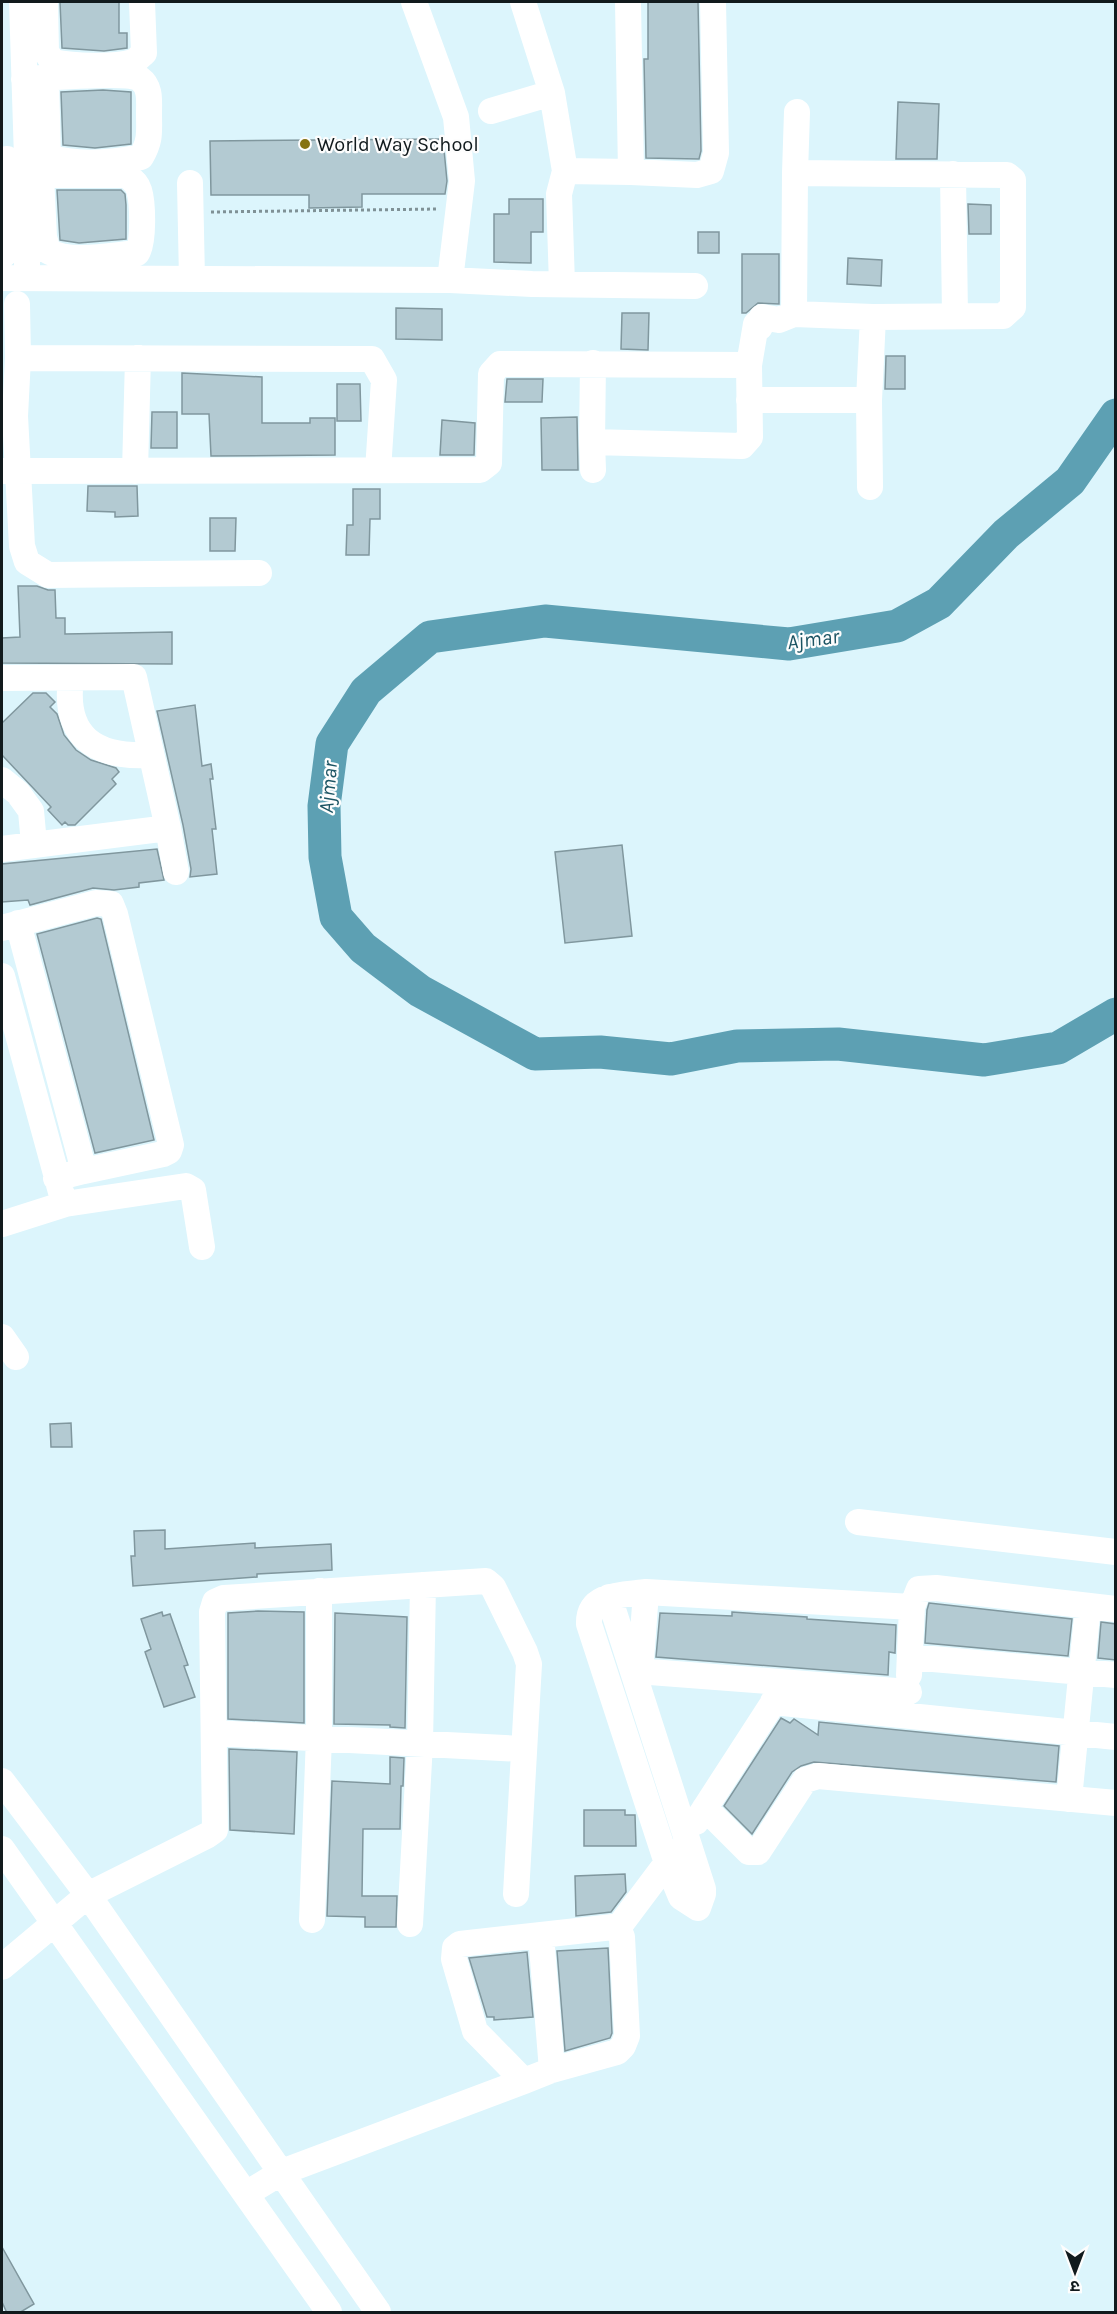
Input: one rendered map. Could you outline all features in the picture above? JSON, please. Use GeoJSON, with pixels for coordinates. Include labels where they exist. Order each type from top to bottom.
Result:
{"type":"FeatureCollection","features":[{"type":"Feature","properties":{"kind":"street"},"geometry":{"type":"LineString","coordinates":[[22,2],[48,157],[62,161],[115,162],[141,157],[150,143],[149,90],[139,78],[123,76],[35,79]]}},
{"type":"Feature","properties":{"kind":"street"},"geometry":{"type":"LineString","coordinates":[[45,2],[46,52],[53,62],[100,65],[135,61],[144,52],[142,2]]}},
{"type":"Feature","properties":{"kind":"street"},"geometry":{"type":"LineString","coordinates":[[414,2],[456,117],[462,181],[450,280]]}},
{"type":"Feature","properties":{"kind":"street"},"geometry":{"type":"LineString","coordinates":[[523,2],[552,93],[565,171],[559,194],[562,284]]}},
{"type":"Feature","properties":{"kind":"street"},"geometry":{"type":"LineString","coordinates":[[628,2],[631,171]]}},
{"type":"Feature","properties":{"kind":"street"},"geometry":{"type":"LineString","coordinates":[[565,171],[631,171],[698,176],[711,171],[716,153],[713,2]]}},
{"type":"Feature","properties":{"kind":"street"},"geometry":{"type":"LineString","coordinates":[[2,256],[11,248],[35,79]]}},
{"type":"Feature","properties":{"kind":"street"},"geometry":{"type":"LineString","coordinates":[[492,111],[552,93]]}},
{"type":"Feature","properties":{"kind":"street"},"geometry":{"type":"LineString","coordinates":[[794,314],[797,112]]}},
{"type":"Feature","properties":{"kind":"street"},"geometry":{"type":"LineString","coordinates":[[21,165],[126,175],[134,181],[139,188],[142,205],[141,247],[137,253],[81,258],[56,256],[48,251],[21,165]]}},
{"type":"Feature","properties":{"kind":"street"},"geometry":{"type":"LineString","coordinates":[[21,165],[27,277]]}},
{"type":"Feature","properties":{"kind":"street"},"geometry":{"type":"LineString","coordinates":[[592,442],[742,446],[750,437],[748,365],[756,324],[760,327],[762,317],[779,320],[794,314],[873,317],[1003,316],[1013,307],[1013,180],[1007,175],[795,173]]}},
{"type":"Feature","properties":{"kind":"street"},"geometry":{"type":"LineString","coordinates":[[953,174],[955,316]]}},
{"type":"Feature","properties":{"kind":"street"},"geometry":{"type":"LineString","coordinates":[[190,183],[192,279]]}},
{"type":"Feature","properties":{"kind":"street"},"geometry":{"type":"LineString","coordinates":[[2,278],[450,280],[695,286]]}},
{"type":"Feature","properties":{"kind":"street"},"geometry":{"type":"LineString","coordinates":[[17,304],[18,358],[10,471],[22,546],[27,562],[48,575],[259,573]]}},
{"type":"Feature","properties":{"kind":"street"},"geometry":{"type":"LineString","coordinates":[[870,487],[869,400],[873,317]]}},
{"type":"Feature","properties":{"kind":"street"},"geometry":{"type":"LineString","coordinates":[[18,358],[372,359],[384,380],[378,470]]}},
{"type":"Feature","properties":{"kind":"street"},"geometry":{"type":"LineString","coordinates":[[135,471],[138,358]]}},
{"type":"Feature","properties":{"kind":"street"},"geometry":{"type":"LineString","coordinates":[[593,363],[593,470]]}},
{"type":"Feature","properties":{"kind":"street"},"geometry":{"type":"LineString","coordinates":[[10,471],[480,470],[489,463],[491,374],[500,364],[748,365]]}},
{"type":"Feature","properties":{"kind":"street"},"geometry":{"type":"LineString","coordinates":[[749,400],[869,400]]}},
{"type":"Feature","properties":{"kind":"street"},"geometry":{"type":"LineString","coordinates":[[2,678],[134,677],[176,872]]}},
{"type":"Feature","properties":{"kind":"street"},"geometry":{"type":"LineString","coordinates":[[71,678],[68,698],[71,716],[81,733],[94,746],[127,756],[151,755]]}},
{"type":"Feature","properties":{"kind":"street"},"geometry":{"type":"LineString","coordinates":[[2,780],[18,793],[31,811],[34,844]]}},
{"type":"Feature","properties":{"kind":"street"},"geometry":{"type":"LineString","coordinates":[[2,849],[168,828]]}},
{"type":"Feature","properties":{"kind":"street"},"geometry":{"type":"LineString","coordinates":[[56,1178],[84,1171],[164,1166],[171,1145],[111,904],[96,903],[10,926],[84,1171]]}},
{"type":"Feature","properties":{"kind":"street"},"geometry":{"type":"LineString","coordinates":[[2,976],[65,1204]]}},
{"type":"Feature","properties":{"kind":"street"},"geometry":{"type":"LineString","coordinates":[[2,1224],[65,1204],[186,1186],[192,1191],[202,1247]]}},
{"type":"Feature","properties":{"kind":"street"},"geometry":{"type":"LineString","coordinates":[[858,1522],[1116,1552]]}},
{"type":"Feature","properties":{"kind":"street"},"geometry":{"type":"LineString","coordinates":[[2,1967],[88,1894],[214,1830],[212,1612],[214,1602],[224,1598],[319,1590],[486,1581],[493,1587],[529,1664],[522,1749],[516,1894]]}},
{"type":"Feature","properties":{"kind":"street"},"geometry":{"type":"LineString","coordinates":[[410,1924],[420,1743],[423,1585]]}},
{"type":"Feature","properties":{"kind":"street"},"geometry":{"type":"LineString","coordinates":[[908,1703],[912,1607],[919,1589],[936,1588],[1116,1609]]}},
{"type":"Feature","properties":{"kind":"street"},"geometry":{"type":"LineString","coordinates":[[312,1920],[319,1737],[319,1590]]}},
{"type":"Feature","properties":{"kind":"street"},"geometry":{"type":"LineString","coordinates":[[609,1597],[703,1888],[698,1908],[681,1897],[667,1863],[589,1624],[588,1615],[592,1605],[609,1597],[646,1592],[912,1607]]}},
{"type":"Feature","properties":{"kind":"street"},"geometry":{"type":"LineString","coordinates":[[646,1592],[641,1660],[644,1669],[650,1672],[779,1693],[908,1703],[1076,1733],[1116,1737]]}},
{"type":"Feature","properties":{"kind":"street"},"geometry":{"type":"LineString","coordinates":[[1069,1799],[1088,1606]]}},
{"type":"Feature","properties":{"kind":"street"},"geometry":{"type":"LineString","coordinates":[[910,1657],[1116,1675]]}},
{"type":"Feature","properties":{"kind":"street"},"geometry":{"type":"LineString","coordinates":[[607,1681],[633,1673]]}},
{"type":"Feature","properties":{"kind":"street"},"geometry":{"type":"LineString","coordinates":[[618,1928],[686,1837],[779,1693]]}},
{"type":"Feature","properties":{"kind":"street"},"geometry":{"type":"LineString","coordinates":[[214,1733],[522,1749]]}},
{"type":"Feature","properties":{"kind":"street"},"geometry":{"type":"LineString","coordinates":[[705,1808],[749,1852],[758,1852],[805,1780],[818,1776],[1116,1803]]}},
{"type":"Feature","properties":{"kind":"street"},"geometry":{"type":"LineString","coordinates":[[2,1781],[88,1894],[378,2313]]}},
{"type":"Feature","properties":{"kind":"street"},"geometry":{"type":"LineString","coordinates":[[2,1849],[329,2313]]}},
{"type":"Feature","properties":{"kind":"street"},"geometry":{"type":"LineString","coordinates":[[524,2080],[475,2031],[453,1959],[455,1948],[460,1944],[618,1928]]}},
{"type":"Feature","properties":{"kind":"street"},"geometry":{"type":"LineString","coordinates":[[246,2194],[282,2172],[524,2080],[617,2052],[626,2042],[622,1936],[618,1928]]}},
{"type":"Feature","properties":{"kind":"street"},"geometry":{"type":"LineString","coordinates":[[542,1935],[552,2070]]}},
{"type":"Feature","properties":{"kind":"path"},"geometry":{"type":"LineString","coordinates":[[191,212],[459,209]]}},
{"type":"Feature","properties":{"kind":"building"},"geometry":{"type":"Polygon","coordinates":[[[60,2],[119,2],[119,33],[127,33],[127,48],[104,51],[62,48],[60,2]]]}},
{"type":"Feature","properties":{"kind":"building"},"geometry":{"type":"Polygon","coordinates":[[[648,2],[698,2],[701,151],[699,159],[646,158],[644,59],[648,59],[648,2]]]}},
{"type":"Feature","properties":{"kind":"building"},"geometry":{"type":"Polygon","coordinates":[[[103,90],[131,92],[131,144],[95,148],[63,145],[61,92],[103,90]]]}},
{"type":"Feature","properties":{"kind":"building"},"geometry":{"type":"Polygon","coordinates":[[[898,102],[939,104],[937,159],[896,159],[898,102]]]}},
{"type":"Feature","properties":{"kind":"building"},"geometry":{"type":"Polygon","coordinates":[[[443,139],[447,181],[445,194],[362,194],[362,207],[309,208],[309,195],[211,195],[210,141],[443,139]]]}},
{"type":"Feature","properties":{"kind":"building"},"geometry":{"type":"Polygon","coordinates":[[[57,190],[121,190],[125,194],[126,239],[79,243],[60,240],[57,190]]]}},
{"type":"Feature","properties":{"kind":"building"},"geometry":{"type":"Polygon","coordinates":[[[509,199],[543,199],[543,232],[531,232],[531,263],[494,262],[494,214],[509,214],[509,199]]]}},
{"type":"Feature","properties":{"kind":"building"},"geometry":{"type":"Polygon","coordinates":[[[968,204],[991,205],[991,234],[969,234],[968,204]]]}},
{"type":"Feature","properties":{"kind":"building"},"geometry":{"type":"Polygon","coordinates":[[[698,232],[719,232],[719,253],[698,253],[698,232]]]}},
{"type":"Feature","properties":{"kind":"building"},"geometry":{"type":"Polygon","coordinates":[[[742,254],[779,254],[779,304],[758,303],[746,313],[742,313],[742,254]]]}},
{"type":"Feature","properties":{"kind":"building"},"geometry":{"type":"Polygon","coordinates":[[[848,258],[882,260],[881,286],[847,284],[848,258]]]}},
{"type":"Feature","properties":{"kind":"building"},"geometry":{"type":"Polygon","coordinates":[[[396,308],[442,309],[442,340],[396,339],[396,308]]]}},
{"type":"Feature","properties":{"kind":"building"},"geometry":{"type":"Polygon","coordinates":[[[622,313],[649,313],[648,350],[621,349],[622,313]]]}},
{"type":"Feature","properties":{"kind":"building"},"geometry":{"type":"Polygon","coordinates":[[[886,356],[905,356],[905,389],[885,389],[886,356]]]}},
{"type":"Feature","properties":{"kind":"building"},"geometry":{"type":"Polygon","coordinates":[[[182,373],[262,377],[262,423],[310,423],[310,418],[335,418],[335,455],[211,456],[209,414],[182,414],[182,373]]]}},
{"type":"Feature","properties":{"kind":"building"},"geometry":{"type":"Polygon","coordinates":[[[507,379],[543,379],[542,402],[505,402],[507,379]]]}},
{"type":"Feature","properties":{"kind":"building"},"geometry":{"type":"Polygon","coordinates":[[[337,384],[360,384],[361,421],[337,421],[337,384]]]}},
{"type":"Feature","properties":{"kind":"building"},"geometry":{"type":"Polygon","coordinates":[[[152,412],[177,412],[177,448],[151,448],[152,412]]]}},
{"type":"Feature","properties":{"kind":"building"},"geometry":{"type":"Polygon","coordinates":[[[577,417],[578,470],[542,470],[541,418],[577,417]]]}},
{"type":"Feature","properties":{"kind":"building"},"geometry":{"type":"Polygon","coordinates":[[[442,420],[475,423],[474,455],[440,455],[442,420]]]}},
{"type":"Feature","properties":{"kind":"building"},"geometry":{"type":"Polygon","coordinates":[[[88,486],[137,486],[138,516],[115,517],[115,512],[87,511],[88,486]]]}},
{"type":"Feature","properties":{"kind":"building"},"geometry":{"type":"Polygon","coordinates":[[[353,489],[380,489],[380,519],[370,519],[369,555],[346,555],[347,525],[353,525],[353,489]]]}},
{"type":"Feature","properties":{"kind":"building"},"geometry":{"type":"Polygon","coordinates":[[[210,518],[236,518],[235,551],[210,551],[210,518]]]}},
{"type":"Feature","properties":{"kind":"building"},"geometry":{"type":"Polygon","coordinates":[[[18,586],[37,586],[55,590],[56,618],[65,618],[65,634],[172,632],[172,664],[2,663],[2,638],[20,637],[18,586]]]}},
{"type":"Feature","properties":{"kind":"building"},"geometry":{"type":"Polygon","coordinates":[[[33,693],[46,693],[55,702],[50,707],[57,714],[64,735],[76,750],[91,760],[116,768],[119,772],[112,779],[116,784],[75,825],[68,825],[65,822],[62,825],[48,810],[51,807],[2,755],[2,723],[33,693]]]}},
{"type":"Feature","properties":{"kind":"building"},"geometry":{"type":"Polygon","coordinates":[[[195,705],[202,766],[211,764],[213,779],[210,779],[216,829],[212,829],[217,874],[190,877],[191,869],[183,825],[157,711],[195,705]]]}},
{"type":"Feature","properties":{"kind":"building"},"geometry":{"type":"Polygon","coordinates":[[[622,845],[632,936],[565,943],[555,852],[622,845]]]}},
{"type":"Feature","properties":{"kind":"building"},"geometry":{"type":"Polygon","coordinates":[[[157,849],[164,880],[139,883],[139,887],[114,890],[93,888],[30,905],[28,900],[2,902],[2,864],[157,849]]]}},
{"type":"Feature","properties":{"kind":"building"},"geometry":{"type":"Polygon","coordinates":[[[97,918],[101,919],[154,1140],[95,1153],[37,934],[97,918]]]}},
{"type":"Feature","properties":{"kind":"building"},"geometry":{"type":"Polygon","coordinates":[[[71,1423],[72,1447],[51,1447],[50,1424],[71,1423]]]}},
{"type":"Feature","properties":{"kind":"building"},"geometry":{"type":"Polygon","coordinates":[[[165,1530],[165,1549],[255,1543],[255,1548],[331,1544],[332,1570],[257,1574],[257,1577],[133,1586],[131,1556],[135,1556],[134,1531],[165,1530]]]}},
{"type":"Feature","properties":{"kind":"building"},"geometry":{"type":"Polygon","coordinates":[[[929,1603],[1072,1619],[1068,1656],[925,1643],[929,1603]]]}},
{"type":"Feature","properties":{"kind":"building"},"geometry":{"type":"Polygon","coordinates":[[[162,1612],[163,1616],[170,1614],[188,1665],[184,1666],[195,1697],[164,1707],[145,1652],[151,1649],[141,1619],[162,1612]]]}},
{"type":"Feature","properties":{"kind":"building"},"geometry":{"type":"Polygon","coordinates":[[[304,1612],[304,1723],[228,1719],[228,1613],[304,1612]]]}},
{"type":"Feature","properties":{"kind":"building"},"geometry":{"type":"Polygon","coordinates":[[[732,1612],[896,1625],[895,1653],[889,1652],[888,1675],[656,1657],[660,1613],[732,1616],[732,1612]]]}},
{"type":"Feature","properties":{"kind":"building"},"geometry":{"type":"Polygon","coordinates":[[[335,1613],[407,1617],[405,1728],[390,1727],[390,1725],[334,1724],[335,1613]]]}},
{"type":"Feature","properties":{"kind":"building"},"geometry":{"type":"Polygon","coordinates":[[[1101,1622],[1116,1624],[1116,1660],[1098,1658],[1101,1622]]]}},
{"type":"Feature","properties":{"kind":"building"},"geometry":{"type":"Polygon","coordinates":[[[781,1718],[790,1723],[794,1719],[818,1735],[819,1722],[1059,1746],[1056,1782],[814,1762],[792,1772],[752,1834],[724,1806],[781,1718]]]}},
{"type":"Feature","properties":{"kind":"building"},"geometry":{"type":"Polygon","coordinates":[[[229,1749],[297,1752],[294,1834],[230,1830],[229,1749]]]}},
{"type":"Feature","properties":{"kind":"building"},"geometry":{"type":"Polygon","coordinates":[[[390,1757],[404,1758],[400,1829],[363,1829],[362,1896],[397,1896],[396,1927],[365,1927],[365,1917],[327,1916],[332,1781],[390,1784],[390,1757]]]}},
{"type":"Feature","properties":{"kind":"building"},"geometry":{"type":"Polygon","coordinates":[[[584,1810],[625,1810],[625,1815],[635,1815],[636,1846],[584,1846],[584,1810]]]}},
{"type":"Feature","properties":{"kind":"building"},"geometry":{"type":"Polygon","coordinates":[[[625,1874],[626,1892],[611,1912],[576,1916],[575,1876],[625,1874]]]}},
{"type":"Feature","properties":{"kind":"building"},"geometry":{"type":"Polygon","coordinates":[[[608,1948],[612,2033],[610,2038],[565,2051],[557,1951],[608,1948]]]}},
{"type":"Feature","properties":{"kind":"building"},"geometry":{"type":"Polygon","coordinates":[[[527,1952],[533,2017],[494,2020],[494,2017],[487,2017],[469,1958],[527,1952]]]}},
{"type":"Feature","properties":{"kind":"building"},"geometry":{"type":"Polygon","coordinates":[[[2,2247],[34,2304],[19,2313],[7,2313],[2,2302],[2,2247]]]}},
{"type":"Feature","properties":{"kind":"waterway","name":"Ajmar"},"geometry":{"type":"LineString","coordinates":[[1116,415],[1070,481],[1006,534],[939,603],[897,626],[789,644],[545,621],[430,637],[366,691],[332,744],[324,806],[325,857],[336,917],[363,948],[420,991],[535,1054],[600,1052],[671,1059],[737,1046],[838,1044],[984,1060],[1058,1048],[1116,1014]]}},
{"type":"Feature","properties":{"kind":"place","name":"World Way School"},"geometry":{"type":"Point","coordinates":[305,144]}}]}
